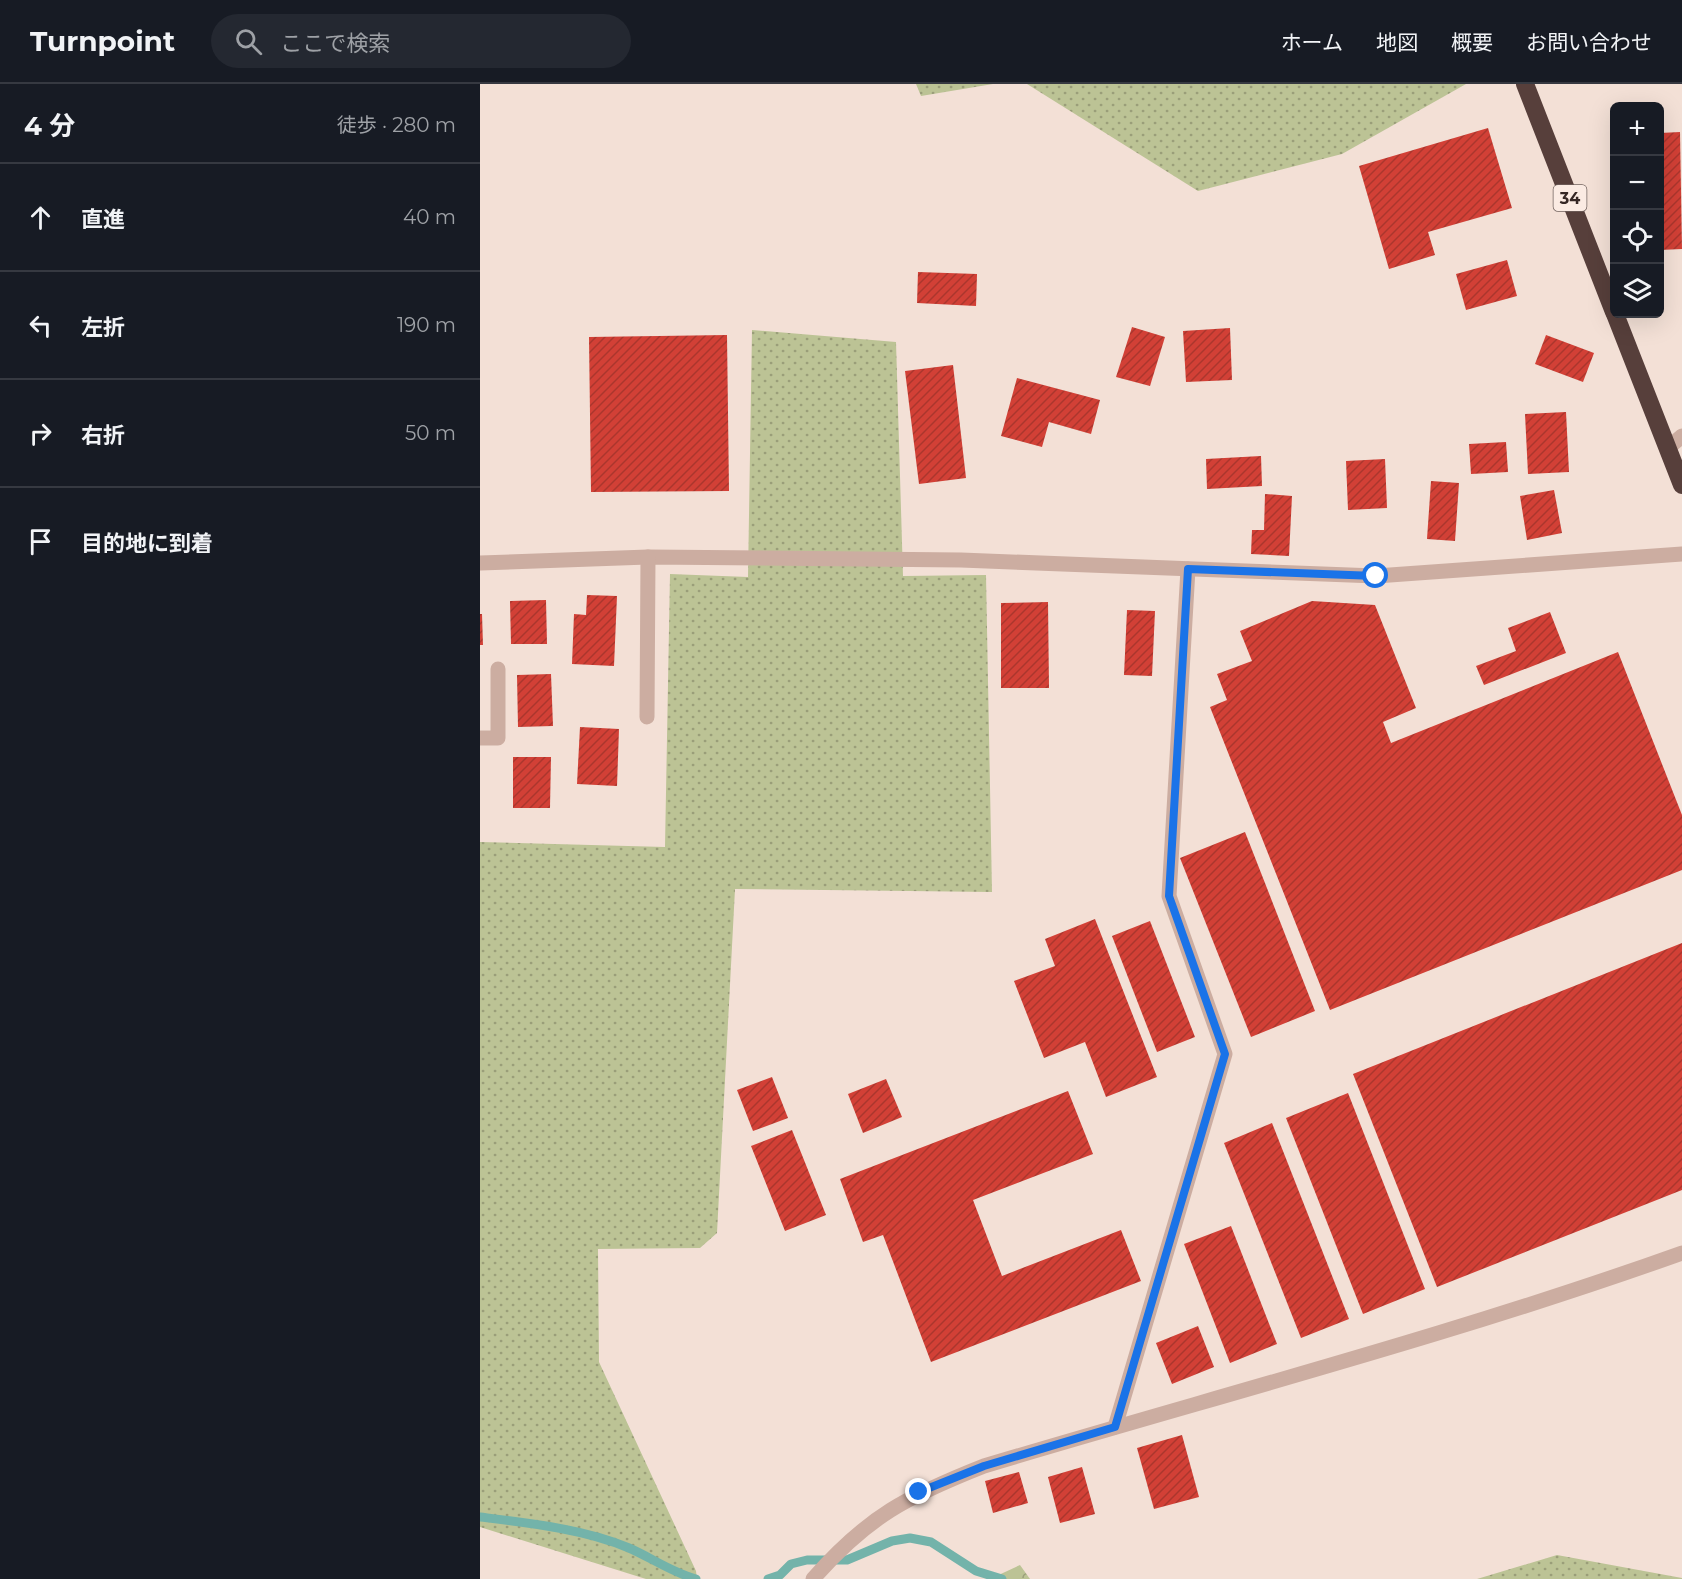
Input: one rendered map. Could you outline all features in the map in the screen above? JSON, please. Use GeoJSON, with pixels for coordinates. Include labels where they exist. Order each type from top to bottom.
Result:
{"type":"FeatureCollection","features":[{"type":"Feature","properties":{"kind":"highway","name":"34"},"geometry":{"type":"LineString","coordinates":[[1525,84],[1610,300]]}},
{"type":"Feature","properties":{"kind":"highway","name":"34"},"geometry":{"type":"LineString","coordinates":[[1617,318],[1682,484]]}},
{"type":"Feature","properties":{"kind":"street"},"geometry":{"type":"LineString","coordinates":[[1668,448],[1682,436]]}},
{"type":"Feature","properties":{"kind":"street"},"geometry":{"type":"LineString","coordinates":[[480,563],[648,557],[960,560],[1376,576],[1682,554]]}},
{"type":"Feature","properties":{"kind":"street"},"geometry":{"type":"LineString","coordinates":[[647,717],[648,557]]}},
{"type":"Feature","properties":{"kind":"street"},"geometry":{"type":"LineString","coordinates":[[1115,1427],[1225,1054],[1169,896],[1188,569]]}},
{"type":"Feature","properties":{"kind":"street"},"geometry":{"type":"LineString","coordinates":[[480,738],[498,738],[498,669]]}},
{"type":"Feature","properties":{"kind":"street"},"geometry":{"type":"LineString","coordinates":[[813,1579],[838,1551],[872,1521],[919,1492],[984,1466],[1409,1343],[1604,1281],[1682,1252]]}},
{"type":"Feature","properties":{"kind":"green space"},"geometry":{"type":"Polygon","coordinates":[[[916,84],[993,84],[921,96],[916,84]]]}},
{"type":"Feature","properties":{"kind":"green space"},"geometry":{"type":"Polygon","coordinates":[[[1027,84],[1466,84],[1342,154],[1198,191],[1027,84]]]}},
{"type":"Feature","properties":{"kind":"green space"},"geometry":{"type":"Polygon","coordinates":[[[752,330],[896,342],[903,576],[986,575],[992,892],[735,889],[717,1233],[700,1248],[598,1249],[599,1362],[696,1571],[697,1579],[646,1579],[480,1527],[480,842],[665,847],[670,574],[748,577],[752,330]]]}},
{"type":"Feature","properties":{"kind":"green space"},"geometry":{"type":"Polygon","coordinates":[[[1557,1555],[1682,1578],[1682,1579],[1477,1579],[1557,1555]]]}},
{"type":"Feature","properties":{"kind":"green space"},"geometry":{"type":"Polygon","coordinates":[[[1020,1565],[1030,1579],[990,1579],[1020,1565]]]}},
{"type":"Feature","properties":{"kind":"building"},"geometry":{"type":"Polygon","coordinates":[[[1488,128],[1512,208],[1428,232],[1435,255],[1389,269],[1359,166],[1488,128]]]}},
{"type":"Feature","properties":{"kind":"building"},"geometry":{"type":"Polygon","coordinates":[[[1680,132],[1682,249],[1664,250],[1664,133],[1680,132]]]}},
{"type":"Feature","properties":{"kind":"building"},"geometry":{"type":"Polygon","coordinates":[[[1507,260],[1517,296],[1466,310],[1456,274],[1507,260]]]}},
{"type":"Feature","properties":{"kind":"building"},"geometry":{"type":"Polygon","coordinates":[[[918,272],[977,274],[976,306],[917,303],[918,272]]]}},
{"type":"Feature","properties":{"kind":"building"},"geometry":{"type":"Polygon","coordinates":[[[1132,327],[1165,337],[1150,386],[1116,377],[1132,327]]]}},
{"type":"Feature","properties":{"kind":"building"},"geometry":{"type":"Polygon","coordinates":[[[1230,328],[1232,380],[1186,382],[1183,331],[1230,328]]]}},
{"type":"Feature","properties":{"kind":"building"},"geometry":{"type":"Polygon","coordinates":[[[727,335],[729,491],[591,492],[589,337],[727,335]]]}},
{"type":"Feature","properties":{"kind":"building"},"geometry":{"type":"Polygon","coordinates":[[[1546,335],[1594,353],[1583,382],[1535,364],[1546,335]]]}},
{"type":"Feature","properties":{"kind":"building"},"geometry":{"type":"Polygon","coordinates":[[[953,365],[966,478],[919,484],[905,371],[953,365]]]}},
{"type":"Feature","properties":{"kind":"building"},"geometry":{"type":"Polygon","coordinates":[[[1017,378],[1100,400],[1091,434],[1049,422],[1042,447],[1001,436],[1017,378]]]}},
{"type":"Feature","properties":{"kind":"building"},"geometry":{"type":"Polygon","coordinates":[[[1566,412],[1569,472],[1528,474],[1525,414],[1566,412]]]}},
{"type":"Feature","properties":{"kind":"building"},"geometry":{"type":"Polygon","coordinates":[[[1506,442],[1508,472],[1471,474],[1469,444],[1506,442]]]}},
{"type":"Feature","properties":{"kind":"building"},"geometry":{"type":"Polygon","coordinates":[[[1261,456],[1262,486],[1207,489],[1206,459],[1261,456]]]}},
{"type":"Feature","properties":{"kind":"building"},"geometry":{"type":"Polygon","coordinates":[[[1385,459],[1387,508],[1348,510],[1346,461],[1385,459]]]}},
{"type":"Feature","properties":{"kind":"building"},"geometry":{"type":"Polygon","coordinates":[[[1431,481],[1459,483],[1455,541],[1427,539],[1431,481]]]}},
{"type":"Feature","properties":{"kind":"building"},"geometry":{"type":"Polygon","coordinates":[[[1554,490],[1562,533],[1527,540],[1520,496],[1554,490]]]}},
{"type":"Feature","properties":{"kind":"building"},"geometry":{"type":"Polygon","coordinates":[[[1265,494],[1292,496],[1289,556],[1251,554],[1252,530],[1264,530],[1265,494]]]}},
{"type":"Feature","properties":{"kind":"building"},"geometry":{"type":"Polygon","coordinates":[[[587,595],[617,596],[614,666],[572,664],[574,614],[586,615],[587,595]]]}},
{"type":"Feature","properties":{"kind":"building"},"geometry":{"type":"Polygon","coordinates":[[[546,600],[547,644],[511,644],[510,601],[546,600]]]}},
{"type":"Feature","properties":{"kind":"building"},"geometry":{"type":"Polygon","coordinates":[[[1312,601],[1375,605],[1416,708],[1383,722],[1391,743],[1618,652],[1682,815],[1682,870],[1330,1010],[1210,707],[1227,700],[1217,674],[1252,661],[1240,631],[1312,601]]]}},
{"type":"Feature","properties":{"kind":"building"},"geometry":{"type":"Polygon","coordinates":[[[1048,602],[1049,688],[1001,688],[1001,603],[1048,602]]]}},
{"type":"Feature","properties":{"kind":"building"},"geometry":{"type":"Polygon","coordinates":[[[1127,610],[1155,611],[1152,676],[1124,675],[1127,610]]]}},
{"type":"Feature","properties":{"kind":"building"},"geometry":{"type":"Polygon","coordinates":[[[1550,612],[1566,653],[1484,685],[1476,666],[1516,651],[1508,628],[1550,612]]]}},
{"type":"Feature","properties":{"kind":"building"},"geometry":{"type":"Polygon","coordinates":[[[480,614],[482,614],[483,645],[480,645],[480,614]]]}},
{"type":"Feature","properties":{"kind":"building"},"geometry":{"type":"Polygon","coordinates":[[[551,674],[553,726],[518,727],[517,675],[551,674]]]}},
{"type":"Feature","properties":{"kind":"building"},"geometry":{"type":"Polygon","coordinates":[[[580,727],[619,729],[617,786],[577,784],[580,727]]]}},
{"type":"Feature","properties":{"kind":"building"},"geometry":{"type":"Polygon","coordinates":[[[513,757],[551,757],[550,808],[513,808],[513,757]]]}},
{"type":"Feature","properties":{"kind":"building"},"geometry":{"type":"Polygon","coordinates":[[[1245,832],[1315,1011],[1251,1037],[1180,858],[1245,832]]]}},
{"type":"Feature","properties":{"kind":"building"},"geometry":{"type":"Polygon","coordinates":[[[1095,919],[1157,1077],[1106,1097],[1085,1042],[1044,1058],[1014,981],[1055,966],[1045,939],[1095,919]]]}},
{"type":"Feature","properties":{"kind":"building"},"geometry":{"type":"Polygon","coordinates":[[[1150,921],[1195,1037],[1157,1052],[1112,936],[1150,921]]]}},
{"type":"Feature","properties":{"kind":"building"},"geometry":{"type":"Polygon","coordinates":[[[1682,943],[1682,1190],[1437,1287],[1353,1074],[1682,943]]]}},
{"type":"Feature","properties":{"kind":"building"},"geometry":{"type":"Polygon","coordinates":[[[772,1077],[788,1118],[753,1131],[737,1090],[772,1077]]]}},
{"type":"Feature","properties":{"kind":"building"},"geometry":{"type":"Polygon","coordinates":[[[886,1079],[902,1117],[863,1133],[848,1094],[886,1079]]]}},
{"type":"Feature","properties":{"kind":"building"},"geometry":{"type":"Polygon","coordinates":[[[1068,1091],[1093,1154],[973,1200],[1002,1276],[1121,1230],[1141,1281],[931,1362],[883,1235],[863,1242],[840,1179],[1068,1091]]]}},
{"type":"Feature","properties":{"kind":"building"},"geometry":{"type":"Polygon","coordinates":[[[1348,1093],[1425,1289],[1363,1314],[1286,1118],[1348,1093]]]}},
{"type":"Feature","properties":{"kind":"building"},"geometry":{"type":"Polygon","coordinates":[[[1272,1123],[1349,1319],[1301,1338],[1224,1143],[1272,1123]]]}},
{"type":"Feature","properties":{"kind":"building"},"geometry":{"type":"Polygon","coordinates":[[[792,1130],[826,1215],[785,1231],[751,1146],[792,1130]]]}},
{"type":"Feature","properties":{"kind":"building"},"geometry":{"type":"Polygon","coordinates":[[[1231,1226],[1277,1344],[1230,1363],[1184,1244],[1231,1226]]]}},
{"type":"Feature","properties":{"kind":"building"},"geometry":{"type":"Polygon","coordinates":[[[1198,1326],[1214,1367],[1172,1384],[1156,1343],[1198,1326]]]}},
{"type":"Feature","properties":{"kind":"building"},"geometry":{"type":"Polygon","coordinates":[[[1182,1435],[1199,1497],[1154,1509],[1137,1448],[1182,1435]]]}},
{"type":"Feature","properties":{"kind":"building"},"geometry":{"type":"Polygon","coordinates":[[[1082,1467],[1095,1514],[1060,1523],[1048,1477],[1082,1467]]]}},
{"type":"Feature","properties":{"kind":"building"},"geometry":{"type":"Polygon","coordinates":[[[1019,1472],[1028,1503],[993,1513],[985,1481],[1019,1472]]]}},
{"type":"Feature","properties":{"kind":"waterway"},"geometry":{"type":"LineString","coordinates":[[480,1517],[556,1528],[612,1541],[696,1579]]}},
{"type":"Feature","properties":{"kind":"waterway"},"geometry":{"type":"LineString","coordinates":[[768,1579],[780,1575],[791,1564],[807,1560],[847,1560],[892,1541],[910,1538],[931,1542],[976,1571],[1002,1579]]}},
{"type":"Feature","properties":{"kind":"route"},"geometry":{"type":"LineString","coordinates":[[919,1492],[984,1466],[1115,1427],[1225,1054],[1169,896],[1188,569],[1376,576]]}}]}
